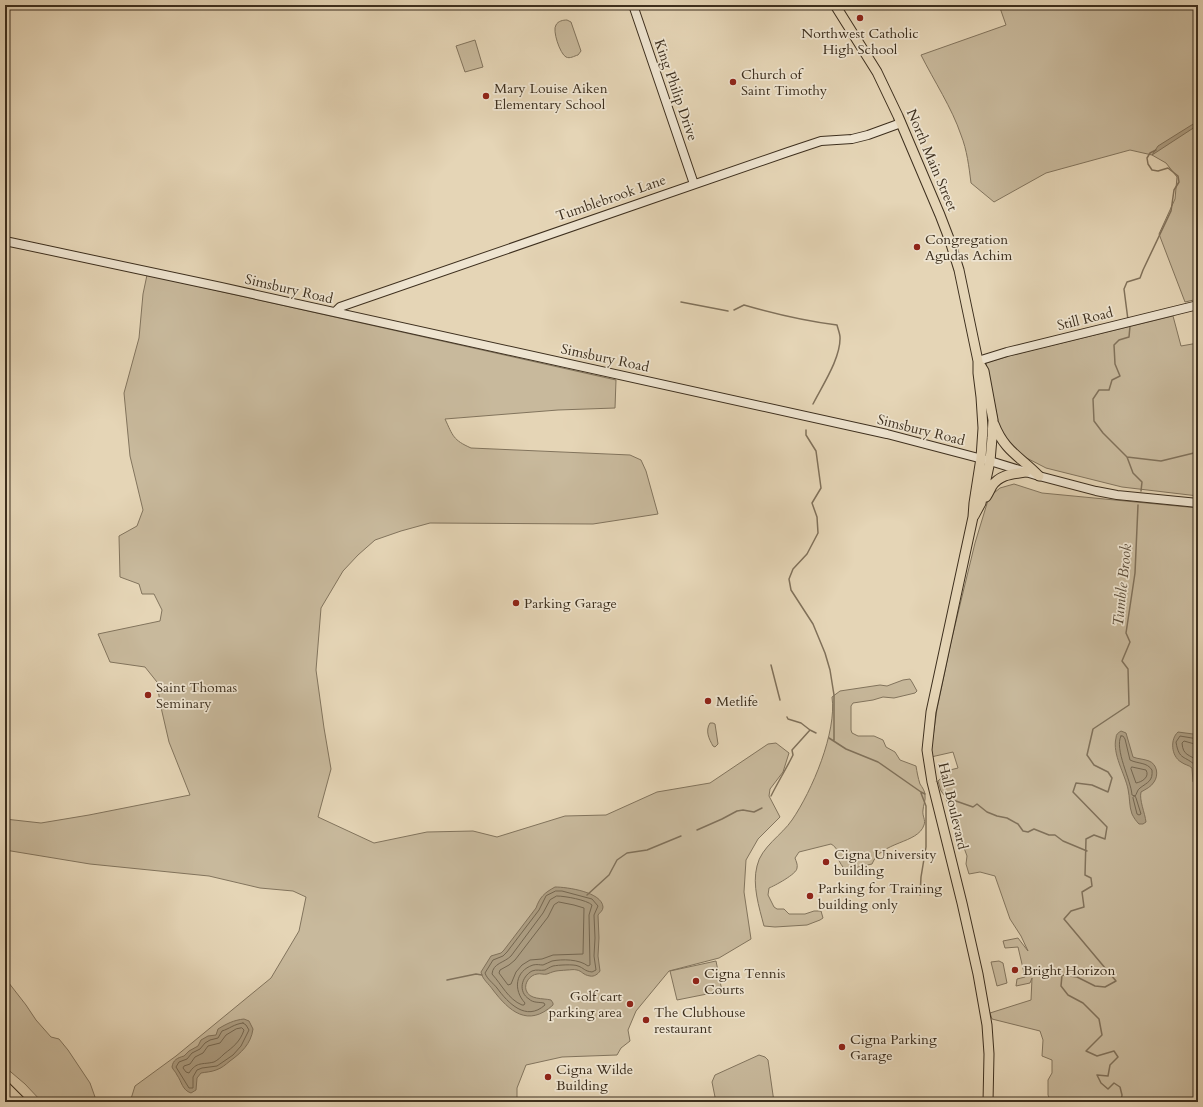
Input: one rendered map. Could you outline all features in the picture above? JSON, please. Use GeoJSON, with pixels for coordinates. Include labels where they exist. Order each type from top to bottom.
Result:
{"type":"FeatureCollection","features":[{"type":"Feature","properties":{"kind":"main road","name":"King Philip Drive"},"geometry":{"type":"LineString","coordinates":[[633,5],[694,184]]}},
{"type":"Feature","properties":{"kind":"main road","name":"North Main Street"},"geometry":{"type":"LineString","coordinates":[[836,5],[877,72],[901,123],[954,252],[963,284],[978,361],[982,428],[986,460]]}},
{"type":"Feature","properties":{"kind":"main road","name":"Tumblebrook Lane"},"geometry":{"type":"LineString","coordinates":[[335,312],[340,306],[821,141],[852,139],[901,123]]}},
{"type":"Feature","properties":{"kind":"main road","name":"Simsbury Road"},"geometry":{"type":"LineString","coordinates":[[5,241],[887,434],[1117,496],[1198,503]]}},
{"type":"Feature","properties":{"kind":"main road","name":"Still Road"},"geometry":{"type":"LineString","coordinates":[[978,361],[1007,352],[1198,305]]}},
{"type":"Feature","properties":{"kind":"main road","name":"North Main Street"},"geometry":{"type":"LineString","coordinates":[[978,361],[984,371],[993,420],[986,460]]}},
{"type":"Feature","properties":{"kind":"main road"},"geometry":{"type":"LineString","coordinates":[[993,420],[999,436],[1007,448],[1018,458],[1027,463],[1040,476]]}},
{"type":"Feature","properties":{"kind":"main road","name":"Hall Boulevard"},"geometry":{"type":"LineString","coordinates":[[973,517],[981,503],[986,460]]}},
{"type":"Feature","properties":{"kind":"main road","name":"Hall Boulevard"},"geometry":{"type":"LineString","coordinates":[[986,460],[974,502],[973,517],[930,712],[927,750],[932,782],[962,903],[986,1018],[989,1054],[988,1102]]}},
{"type":"Feature","properties":{"kind":"main road"},"geometry":{"type":"LineString","coordinates":[[981,503],[997,480],[1005,476],[1026,472]]}},
{"type":"Feature","properties":{"kind":"main road"},"geometry":{"type":"LineString","coordinates":[[5,1086],[21,1102]]}},
{"type":"Feature","properties":{"kind":"shaded area"},"geometry":{"type":"Polygon","coordinates":[[[999,5],[1198,5],[1198,299],[1185,302],[1159,234],[1175,199],[1177,177],[1166,163],[1152,155],[1130,150],[1046,173],[994,202],[971,183],[969,165],[957,125],[921,55],[1006,25],[999,5]]]}},
{"type":"Feature","properties":{"kind":"shaded area"},"geometry":{"type":"Polygon","coordinates":[[[567,20],[571,22],[581,51],[578,55],[569,58],[566,57],[561,51],[555,32],[556,25],[558,23],[567,20]]]}},
{"type":"Feature","properties":{"kind":"shaded area"},"geometry":{"type":"Polygon","coordinates":[[[475,40],[483,67],[465,72],[456,46],[475,40]]]}},
{"type":"Feature","properties":{"kind":"shaded area"},"geometry":{"type":"Polygon","coordinates":[[[147,275],[616,380],[615,408],[558,410],[445,419],[454,437],[471,448],[630,455],[641,460],[646,471],[658,514],[593,524],[430,523],[375,540],[343,571],[321,608],[316,670],[331,769],[318,817],[374,843],[427,832],[473,831],[497,837],[565,816],[606,815],[657,792],[710,783],[768,744],[776,743],[789,753],[783,772],[770,789],[769,796],[780,817],[758,839],[746,860],[744,892],[751,939],[719,958],[669,971],[636,1011],[628,1030],[630,1041],[621,1048],[617,1055],[562,1057],[526,1065],[517,1088],[517,1102],[130,1102],[135,1086],[176,1056],[271,978],[299,931],[306,897],[293,891],[260,888],[209,876],[90,864],[5,850],[5,819],[41,823],[190,795],[169,742],[157,682],[145,667],[110,662],[98,634],[160,621],[162,610],[154,594],[142,594],[139,584],[120,577],[119,536],[137,526],[143,510],[130,456],[124,393],[139,338],[143,294],[147,275]]]}},
{"type":"Feature","properties":{"kind":"shaded area"},"geometry":{"type":"Polygon","coordinates":[[[1173,316],[1181,346],[1198,343],[1198,424],[1194,428],[1196,438],[1198,439],[1198,496],[1122,487],[1046,468],[1015,452],[1000,430],[986,363],[1012,355],[1173,316]]]}},
{"type":"Feature","properties":{"kind":"shaded area"},"geometry":{"type":"Polygon","coordinates":[[[1014,484],[1042,493],[1198,508],[1198,1102],[1051,1102],[1048,1095],[1048,1080],[1052,1073],[1052,1060],[1042,1056],[1043,1040],[1040,1031],[992,1019],[990,1013],[1031,1000],[1032,978],[1030,983],[1016,986],[1017,979],[1025,977],[1018,947],[1005,948],[1003,941],[1018,938],[1028,951],[1021,936],[1010,919],[995,876],[980,872],[969,874],[966,864],[967,856],[938,781],[950,770],[958,768],[953,752],[931,757],[931,751],[937,709],[951,642],[975,543],[989,497],[1000,488],[1014,484]]]}},
{"type":"Feature","properties":{"kind":"shaded area"},"geometry":{"type":"Polygon","coordinates":[[[910,679],[917,691],[915,693],[894,698],[883,697],[853,703],[851,706],[851,730],[852,733],[858,736],[874,736],[883,740],[886,747],[895,752],[900,760],[916,766],[919,782],[925,794],[923,812],[924,825],[915,836],[883,851],[877,856],[872,864],[845,870],[839,860],[836,849],[831,844],[799,852],[795,858],[797,866],[796,870],[785,880],[769,888],[768,895],[774,907],[777,909],[784,909],[789,914],[805,914],[814,911],[821,911],[823,918],[807,925],[775,927],[764,926],[758,904],[755,881],[759,859],[767,847],[788,826],[800,808],[815,778],[827,744],[831,727],[833,711],[832,697],[840,691],[880,685],[887,686],[910,679]]]}},
{"type":"Feature","properties":{"kind":"shaded area"},"geometry":{"type":"Polygon","coordinates":[[[710,723],[715,724],[718,744],[715,747],[710,741],[708,735],[710,723]]]}},
{"type":"Feature","properties":{"kind":"shaded area","name":"Cigna Tennis Courts"},"geometry":{"type":"Polygon","coordinates":[[[716,961],[722,991],[677,1000],[670,971],[716,961]]]}},
{"type":"Feature","properties":{"kind":"shaded area"},"geometry":{"type":"Polygon","coordinates":[[[999,961],[1003,963],[1007,983],[997,986],[991,962],[999,961]]]}},
{"type":"Feature","properties":{"kind":"shaded area"},"geometry":{"type":"Polygon","coordinates":[[[5,978],[36,1020],[51,1037],[59,1039],[68,1050],[90,1083],[95,1097],[88,1102],[42,1102],[25,1084],[5,1067],[5,978]]]}},
{"type":"Feature","properties":{"kind":"shaded area"},"geometry":{"type":"Polygon","coordinates":[[[759,1055],[768,1060],[774,1102],[716,1102],[712,1082],[715,1075],[759,1055]]]}},
{"type":"Feature","properties":{"kind":"water"},"geometry":{"type":"Polygon","coordinates":[[[1198,121],[1198,125],[1152,155],[1158,146],[1198,121]]]}},
{"type":"Feature","properties":{"kind":"water"},"geometry":{"type":"Polygon","coordinates":[[[1121,731],[1126,733],[1133,757],[1152,762],[1157,773],[1153,784],[1141,792],[1146,822],[1143,824],[1139,824],[1132,814],[1128,789],[1117,757],[1115,744],[1116,737],[1121,731]]]}},
{"type":"Feature","properties":{"kind":"water"},"geometry":{"type":"Polygon","coordinates":[[[1178,732],[1198,736],[1198,784],[1193,782],[1192,768],[1182,763],[1175,756],[1173,743],[1175,735],[1178,732]]]}},
{"type":"Feature","properties":{"kind":"water"},"geometry":{"type":"Polygon","coordinates":[[[555,887],[583,891],[591,894],[601,902],[603,908],[598,915],[598,956],[600,971],[596,975],[591,976],[573,970],[557,971],[532,976],[526,985],[526,990],[530,996],[551,1000],[553,1005],[544,1012],[527,1016],[512,1010],[499,998],[484,979],[481,972],[491,956],[501,953],[504,950],[536,908],[543,896],[555,887]]]}},
{"type":"Feature","properties":{"kind":"water"},"geometry":{"type":"Polygon","coordinates":[[[244,1019],[249,1021],[253,1029],[248,1044],[245,1048],[222,1067],[214,1071],[201,1073],[197,1078],[196,1090],[191,1093],[188,1092],[182,1086],[172,1067],[174,1061],[198,1046],[201,1040],[208,1036],[216,1035],[218,1029],[221,1027],[233,1021],[244,1019]]]}},
{"type":"Feature","properties":{"kind":"waterway","name":"Tumble Brook"},"geometry":{"type":"LineString","coordinates":[[1128,320],[1124,289],[1127,282],[1140,278],[1171,211],[1174,190],[1179,182],[1178,176],[1168,168],[1158,171],[1152,170],[1148,164],[1147,158],[1150,153],[1156,150]]}},
{"type":"Feature","properties":{"kind":"waterway"},"geometry":{"type":"LineString","coordinates":[[681,302],[728,311]]}},
{"type":"Feature","properties":{"kind":"waterway"},"geometry":{"type":"LineString","coordinates":[[734,310],[744,305],[790,317],[837,325],[840,337],[837,354],[830,372],[813,404]]}},
{"type":"Feature","properties":{"kind":"waterway","name":"Tumble Brook"},"geometry":{"type":"LineString","coordinates":[[1130,326],[1129,337],[1119,340],[1114,345],[1115,364],[1120,376],[1112,380],[1109,390],[1099,390],[1093,399],[1094,421],[1103,433],[1127,457],[1133,473],[1142,482],[1141,491]]}},
{"type":"Feature","properties":{"kind":"waterway"},"geometry":{"type":"LineString","coordinates":[[806,430],[806,435],[816,451],[821,488],[812,503],[817,517],[818,533],[807,554],[793,569],[789,579],[791,590],[813,624],[825,653],[830,670],[834,695],[834,741]]}},
{"type":"Feature","properties":{"kind":"waterway"},"geometry":{"type":"LineString","coordinates":[[1127,457],[1161,461],[1198,452]]}},
{"type":"Feature","properties":{"kind":"waterway","name":"Tumble Brook"},"geometry":{"type":"LineString","coordinates":[[1121,1102],[1122,1095],[1120,1087],[1114,1083],[1108,1089],[1101,1083],[1097,1075],[1108,1076],[1110,1065],[1118,1057],[1114,1051],[1097,1056],[1086,1051],[1102,1035],[1099,1019],[1083,1003],[1068,995],[1061,986],[1062,975],[1077,977],[1095,986],[1105,987],[1116,981],[1064,919],[1071,911],[1084,907],[1082,892],[1092,886],[1091,878],[1085,875],[1086,839],[1094,835],[1105,839],[1107,827],[1073,792],[1076,783],[1092,785],[1108,792],[1112,778],[1108,772],[1094,765],[1087,755],[1093,729],[1129,705],[1128,669],[1122,661],[1130,642],[1126,633],[1135,573],[1138,505]]}},
{"type":"Feature","properties":{"kind":"waterway"},"geometry":{"type":"LineString","coordinates":[[771,665],[780,700]]}},
{"type":"Feature","properties":{"kind":"waterway"},"geometry":{"type":"LineString","coordinates":[[787,717],[788,719],[801,723],[816,733]]}},
{"type":"Feature","properties":{"kind":"waterway"},"geometry":{"type":"LineString","coordinates":[[771,796],[793,755],[792,750],[810,730]]}},
{"type":"Feature","properties":{"kind":"waterway"},"geometry":{"type":"LineString","coordinates":[[829,738],[846,749],[878,762],[925,794]]}},
{"type":"Feature","properties":{"kind":"waterway"},"geometry":{"type":"LineString","coordinates":[[920,895],[921,877],[926,847],[926,806],[921,793]]}},
{"type":"Feature","properties":{"kind":"waterway"},"geometry":{"type":"LineString","coordinates":[[947,795],[953,800],[973,807],[977,804],[987,812],[1007,818],[1018,824],[1023,831],[1028,832],[1034,829],[1049,835],[1055,835],[1063,841],[1087,851]]}},
{"type":"Feature","properties":{"kind":"waterway"},"geometry":{"type":"LineString","coordinates":[[697,830],[737,811],[743,810],[754,812],[762,808]]}},
{"type":"Feature","properties":{"kind":"waterway"},"geometry":{"type":"LineString","coordinates":[[587,895],[609,875],[617,860],[627,853],[647,850],[681,836]]}},
{"type":"Feature","properties":{"kind":"waterway"},"geometry":{"type":"LineString","coordinates":[[447,980],[476,974],[482,975]]}},
{"type":"Feature","properties":{"kind":"place","name":"Northwest Catholic High School"},"geometry":{"type":"Point","coordinates":[860,18]}},
{"type":"Feature","properties":{"kind":"place","name":"Church of Saint Timothy"},"geometry":{"type":"Point","coordinates":[733,82]}},
{"type":"Feature","properties":{"kind":"place","name":"Mary Louise Aiken Elementary School"},"geometry":{"type":"Point","coordinates":[486,96]}},
{"type":"Feature","properties":{"kind":"place","name":"Congregation Agudas Achim"},"geometry":{"type":"Point","coordinates":[917,247]}},
{"type":"Feature","properties":{"kind":"place","name":"Parking Garage"},"geometry":{"type":"Point","coordinates":[516,603]}},
{"type":"Feature","properties":{"kind":"place","name":"Saint Thomas Seminary"},"geometry":{"type":"Point","coordinates":[148,695]}},
{"type":"Feature","properties":{"kind":"place","name":"Metlife"},"geometry":{"type":"Point","coordinates":[708,701]}},
{"type":"Feature","properties":{"kind":"place","name":"Cigna University building"},"geometry":{"type":"Point","coordinates":[826,862]}},
{"type":"Feature","properties":{"kind":"place","name":"Parking for Training building only"},"geometry":{"type":"Point","coordinates":[810,896]}},
{"type":"Feature","properties":{"kind":"place","name":"Bright Horizon"},"geometry":{"type":"Point","coordinates":[1015,970]}},
{"type":"Feature","properties":{"kind":"place","name":"Cigna Tennis Courts"},"geometry":{"type":"Point","coordinates":[696,981]}},
{"type":"Feature","properties":{"kind":"place","name":"Golf cart parking area"},"geometry":{"type":"Point","coordinates":[630,1004]}},
{"type":"Feature","properties":{"kind":"place","name":"The Clubhouse restaurant"},"geometry":{"type":"Point","coordinates":[646,1020]}},
{"type":"Feature","properties":{"kind":"place","name":"Cigna Parking Garage"},"geometry":{"type":"Point","coordinates":[842,1047]}},
{"type":"Feature","properties":{"kind":"place","name":"Cigna Wilde Building"},"geometry":{"type":"Point","coordinates":[548,1077]}}]}
